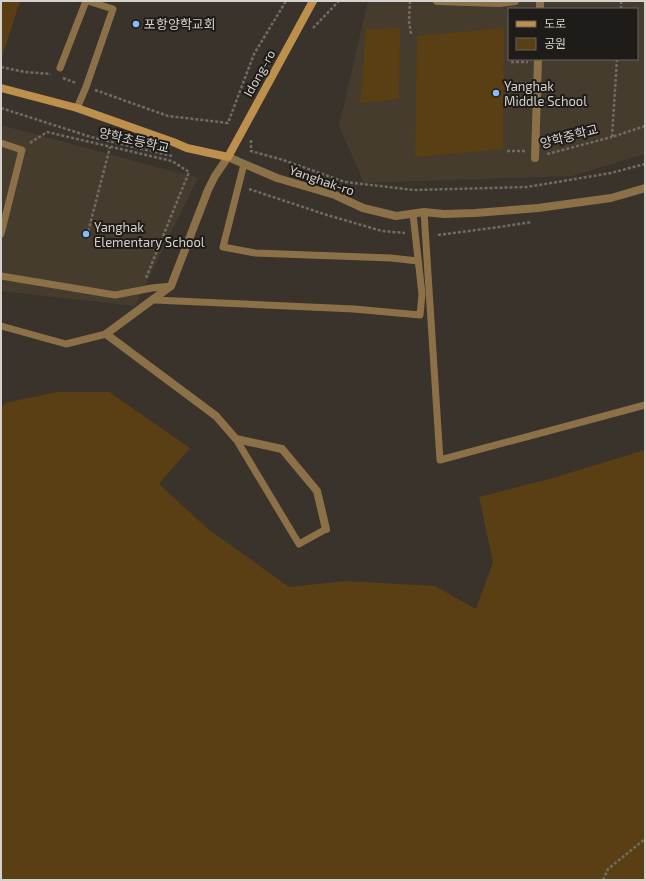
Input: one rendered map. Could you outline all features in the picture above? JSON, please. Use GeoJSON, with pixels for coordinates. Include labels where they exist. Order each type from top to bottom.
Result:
{"type":"FeatureCollection","features":[{"type":"Feature","properties":{"kind":"street","name":"Idong-ro"},"geometry":{"type":"LineString","coordinates":[[228,157],[313,1]]}},
{"type":"Feature","properties":{"kind":"street"},"geometry":{"type":"LineString","coordinates":[[437,1],[499,3],[516,1]]}},
{"type":"Feature","properties":{"kind":"street","name":"양학중학교"},"geometry":{"type":"LineString","coordinates":[[535,154],[538,61]]}},
{"type":"Feature","properties":{"kind":"street","name":"Yanghak-ro"},"geometry":{"type":"LineString","coordinates":[[1,88],[77,108],[187,148],[228,157],[277,178],[335,195],[363,208],[396,216],[424,212],[460,214],[538,208],[612,198],[645,188]]}},
{"type":"Feature","properties":{"kind":"street"},"geometry":{"type":"LineString","coordinates":[[228,157],[215,176],[208,190],[171,286],[106,334],[216,416],[236,439],[282,449],[317,491],[326,529]]}},
{"type":"Feature","properties":{"kind":"lane"},"geometry":{"type":"LineString","coordinates":[[60,68],[87,1],[113,9],[86,87],[77,108]]}},
{"type":"Feature","properties":{"kind":"lane"},"geometry":{"type":"LineString","coordinates":[[1,143],[22,150],[1,234]]}},
{"type":"Feature","properties":{"kind":"lane"},"geometry":{"type":"LineString","coordinates":[[244,164],[223,247],[255,253],[391,258],[418,261]]}},
{"type":"Feature","properties":{"kind":"lane"},"geometry":{"type":"LineString","coordinates":[[424,212],[440,460],[645,404]]}},
{"type":"Feature","properties":{"kind":"lane"},"geometry":{"type":"LineString","coordinates":[[154,300],[354,309],[420,315],[422,294],[413,214]]}},
{"type":"Feature","properties":{"kind":"lane"},"geometry":{"type":"LineString","coordinates":[[1,276],[115,295],[171,286]]}},
{"type":"Feature","properties":{"kind":"lane"},"geometry":{"type":"LineString","coordinates":[[1,326],[66,344],[106,334]]}},
{"type":"Feature","properties":{"kind":"lane"},"geometry":{"type":"LineString","coordinates":[[236,439],[299,544],[326,529]]}},
{"type":"Feature","properties":{"kind":"path"},"geometry":{"type":"LineString","coordinates":[[61,77],[168,116],[228,123],[254,54],[286,1]]}},
{"type":"Feature","properties":{"kind":"path"},"geometry":{"type":"LineString","coordinates":[[308,33],[339,1]]}},
{"type":"Feature","properties":{"kind":"path"},"geometry":{"type":"LineString","coordinates":[[410,1],[409,21],[412,34]]}},
{"type":"Feature","properties":{"kind":"path","name":"양학중학교"},"geometry":{"type":"LineString","coordinates":[[612,137],[617,60]]}},
{"type":"Feature","properties":{"kind":"path"},"geometry":{"type":"LineString","coordinates":[[510,62],[538,61]]}},
{"type":"Feature","properties":{"kind":"path"},"geometry":{"type":"LineString","coordinates":[[1,67],[25,72],[55,75]]}},
{"type":"Feature","properties":{"kind":"path"},"geometry":{"type":"LineString","coordinates":[[510,83],[538,84]]}},
{"type":"Feature","properties":{"kind":"path"},"geometry":{"type":"LineString","coordinates":[[1,108],[91,137],[175,156]]}},
{"type":"Feature","properties":{"kind":"path","name":"양학중학교"},"geometry":{"type":"LineString","coordinates":[[535,154],[612,137],[645,126]]}},
{"type":"Feature","properties":{"kind":"path","name":"양학초등학교"},"geometry":{"type":"LineString","coordinates":[[22,150],[47,132],[172,161],[189,172],[142,290]]}},
{"type":"Feature","properties":{"kind":"path"},"geometry":{"type":"LineString","coordinates":[[251,134],[251,151],[283,160],[346,182],[414,190],[527,187],[611,173],[645,164]]}},
{"type":"Feature","properties":{"kind":"path"},"geometry":{"type":"LineString","coordinates":[[87,236],[110,147]]}},
{"type":"Feature","properties":{"kind":"path"},"geometry":{"type":"LineString","coordinates":[[507,151],[535,154]]}},
{"type":"Feature","properties":{"kind":"path"},"geometry":{"type":"LineString","coordinates":[[247,188],[327,216],[382,231],[407,233]]}},
{"type":"Feature","properties":{"kind":"path"},"geometry":{"type":"LineString","coordinates":[[603,880],[608,869],[645,839]]}},
{"type":"Feature","properties":{"kind":"shaded area","name":"Yanghak Middle School"},"geometry":{"type":"Polygon","coordinates":[[[368,1],[645,1],[645,154],[572,176],[364,183],[339,126],[368,1]]]}},
{"type":"Feature","properties":{"kind":"shaded area","name":"Yanghak Elementary School"},"geometry":{"type":"Polygon","coordinates":[[[1,125],[198,178],[135,306],[1,291],[1,125]]]}},
{"type":"Feature","properties":{"kind":"green space"},"geometry":{"type":"Polygon","coordinates":[[[1,1],[20,1],[1,60],[1,1]]]}},
{"type":"Feature","properties":{"kind":"green space"},"geometry":{"type":"Polygon","coordinates":[[[400,28],[399,99],[360,103],[366,29],[400,28]]]}},
{"type":"Feature","properties":{"kind":"green space"},"geometry":{"type":"Polygon","coordinates":[[[504,28],[503,149],[415,157],[417,36],[504,28]]]}},
{"type":"Feature","properties":{"kind":"green space"},"geometry":{"type":"Polygon","coordinates":[[[57,392],[109,392],[190,448],[159,484],[208,529],[289,587],[345,581],[435,586],[476,609],[493,562],[479,497],[549,479],[645,450],[645,880],[1,880],[1,409],[5,403],[57,392]]]}},
{"type":"Feature","properties":{"kind":"place","name":"포항양학교회"},"geometry":{"type":"Point","coordinates":[136,24]}},
{"type":"Feature","properties":{"kind":"place","name":"Yanghak Middle School"},"geometry":{"type":"Point","coordinates":[496,93]}},
{"type":"Feature","properties":{"kind":"place","name":"Yanghak Elementary School"},"geometry":{"type":"Point","coordinates":[86,234]}}]}
